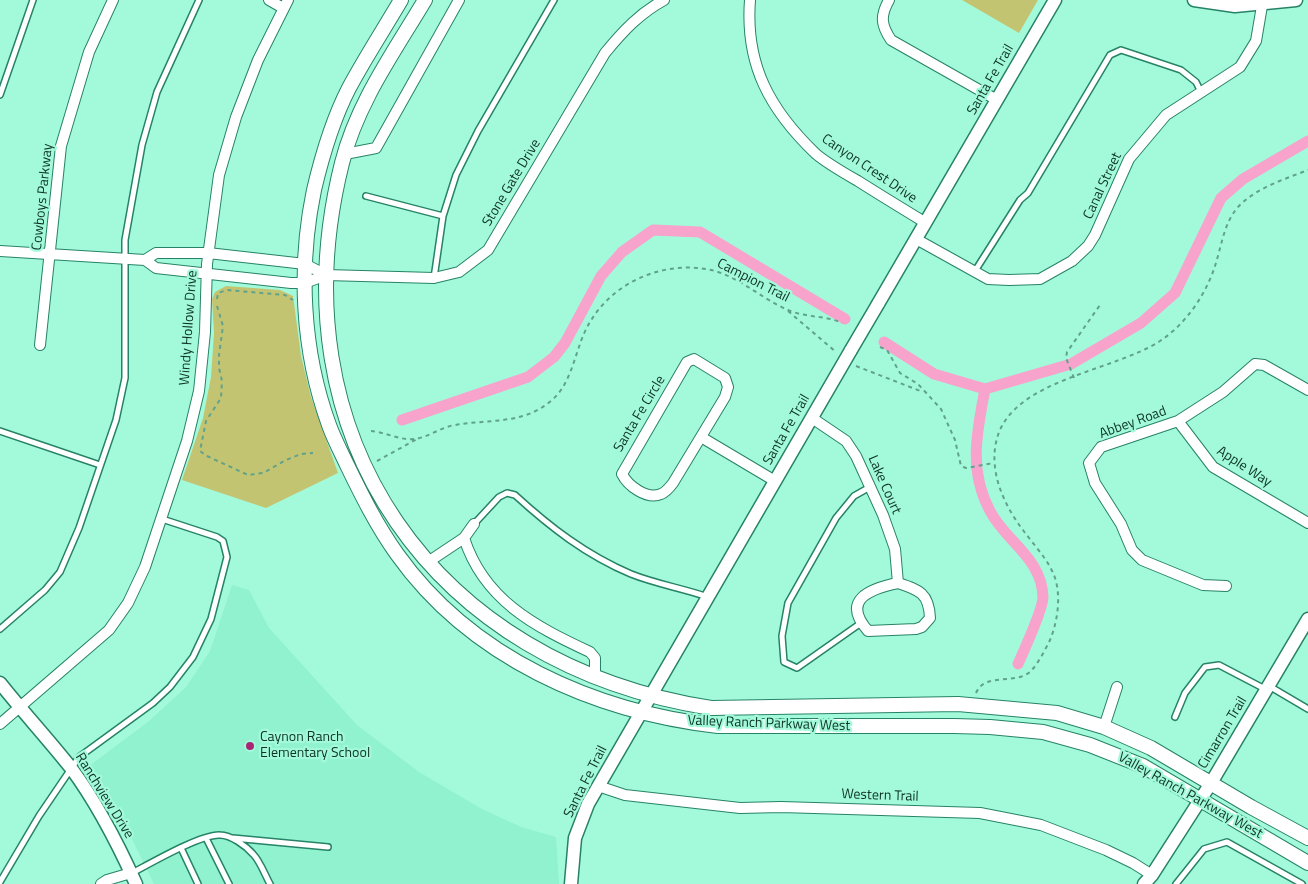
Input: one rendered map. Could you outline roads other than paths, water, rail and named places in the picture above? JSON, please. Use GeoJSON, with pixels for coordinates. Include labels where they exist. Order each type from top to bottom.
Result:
{"type":"FeatureCollection","features":[{"type":"Feature","properties":{"kind":"main road","name":"Valley Ranch Parkway West"},"geometry":{"type":"LineString","coordinates":[[401,0],[361,68],[338,112],[314,189],[305,290],[314,378],[329,426],[363,498],[397,554],[448,612],[524,667],[575,690],[640,713],[677,721],[718,726],[963,726],[1042,732],[1115,754],[1143,766],[1308,863]]}},
{"type":"Feature","properties":{"kind":"main road","name":"Valley Ranch Parkway West"},"geometry":{"type":"LineString","coordinates":[[425,0],[377,79],[358,115],[345,154],[330,220],[325,306],[330,354],[346,421],[362,460],[392,515],[448,586],[488,619],[556,661],[650,696],[711,708],[919,704],[997,706],[1057,713],[1104,727],[1151,748],[1308,838]]}},
{"type":"Feature","properties":{"kind":"main road"},"geometry":{"type":"LineString","coordinates":[[361,68],[377,79]]}},
{"type":"Feature","properties":{"kind":"street","name":"Cowboys Parkway"},"geometry":{"type":"LineString","coordinates":[[40,345],[50,254],[52,209],[60,146],[89,52],[113,0]]}},
{"type":"Feature","properties":{"kind":"street"},"geometry":{"type":"LineString","coordinates":[[269,0],[285,4]]}},
{"type":"Feature","properties":{"kind":"street"},"geometry":{"type":"LineString","coordinates":[[345,154],[376,148],[459,0]]}},
{"type":"Feature","properties":{"kind":"street","name":"Stone Gate Drive"},"geometry":{"type":"LineString","coordinates":[[144,260],[156,253],[208,253],[306,264],[326,275],[434,278],[459,272],[488,250],[605,53],[627,27],[648,8],[664,0]]}},
{"type":"Feature","properties":{"kind":"street","name":"Canyon Crest Drive"},"geometry":{"type":"LineString","coordinates":[[750,0],[748,28],[760,77],[766,93],[788,122],[817,155],[926,223]]}},
{"type":"Feature","properties":{"kind":"street"},"geometry":{"type":"LineString","coordinates":[[889,0],[882,15],[882,26],[891,40],[997,100]]}},
{"type":"Feature","properties":{"kind":"street","name":"Santa Fe Trail"},"geometry":{"type":"LineString","coordinates":[[571,884],[575,838],[588,804],[1055,0]]}},
{"type":"Feature","properties":{"kind":"street"},"geometry":{"type":"LineString","coordinates":[[1194,0],[1235,6],[1296,0]]}},
{"type":"Feature","properties":{"kind":"street","name":"Canal Street"},"geometry":{"type":"LineString","coordinates":[[916,239],[988,279],[1040,279],[1072,261],[1088,246],[1095,235],[1129,159],[1166,115],[1240,67],[1256,41],[1263,2]]}},
{"type":"Feature","properties":{"kind":"street","name":"Windy Hollow Drive"},"geometry":{"type":"LineString","coordinates":[[0,724],[110,630],[128,603],[145,567],[187,441],[199,391],[206,332],[206,274],[219,175],[236,117],[258,60],[285,4]]}},
{"type":"Feature","properties":{"kind":"street","name":"Stone Gate Drive"},"geometry":{"type":"LineString","coordinates":[[0,251],[144,260],[156,268],[305,290],[326,275]]}},
{"type":"Feature","properties":{"kind":"street","name":"Santa Fe Circle"},"geometry":{"type":"LineString","coordinates":[[694,358],[725,378],[728,387],[725,397],[701,437],[673,484],[663,494],[653,496],[626,482],[622,474],[626,464],[686,362],[694,358]]}},
{"type":"Feature","properties":{"kind":"street","name":"Abbey Road"},"geometry":{"type":"LineString","coordinates":[[1226,586],[1204,585],[1142,560],[1132,550],[1121,524],[1095,483],[1089,463],[1101,447],[1178,421],[1223,392],[1255,364],[1264,365],[1308,390]]}},
{"type":"Feature","properties":{"kind":"street","name":"Lake Court"},"geometry":{"type":"LineString","coordinates":[[812,418],[834,432],[852,448],[895,550],[898,583]]}},
{"type":"Feature","properties":{"kind":"street","name":"Apple Way"},"geometry":{"type":"LineString","coordinates":[[1178,421],[1213,467],[1308,523]]}},
{"type":"Feature","properties":{"kind":"street"},"geometry":{"type":"LineString","coordinates":[[701,437],[775,481]]}},
{"type":"Feature","properties":{"kind":"street"},"geometry":{"type":"LineString","coordinates":[[428,562],[464,538],[474,524]]}},
{"type":"Feature","properties":{"kind":"street"},"geometry":{"type":"LineString","coordinates":[[464,538],[476,567],[497,594],[533,623],[590,652],[595,658],[595,677]]}},
{"type":"Feature","properties":{"kind":"street"},"geometry":{"type":"LineString","coordinates":[[898,583],[919,591],[928,602],[930,618],[926,624],[916,629],[868,631],[861,623],[856,608],[863,595],[876,588],[898,583]]}},
{"type":"Feature","properties":{"kind":"street","name":"Cimarron Trail"},"geometry":{"type":"LineString","coordinates":[[1148,879],[1201,800],[1308,619]]}},
{"type":"Feature","properties":{"kind":"street","name":"Ranchview Drive"},"geometry":{"type":"LineString","coordinates":[[0,683],[18,707],[71,768],[117,844],[134,878]]}},
{"type":"Feature","properties":{"kind":"street"},"geometry":{"type":"LineString","coordinates":[[1104,727],[1117,687]]}},
{"type":"Feature","properties":{"kind":"street","name":"Western Trail"},"geometry":{"type":"LineString","coordinates":[[598,786],[634,796],[740,808],[781,807],[980,814],[1041,825],[1106,850],[1133,863],[1148,879]]}},
{"type":"Feature","properties":{"kind":"street"},"geometry":{"type":"LineString","coordinates":[[101,884],[107,880],[134,878]]}},
{"type":"Feature","properties":{"kind":"lane"},"geometry":{"type":"LineString","coordinates":[[0,95],[33,0]]}},
{"type":"Feature","properties":{"kind":"lane"},"geometry":{"type":"LineString","coordinates":[[0,629],[44,590],[60,572],[79,528],[116,420],[126,378],[125,240],[144,136],[157,92],[200,0]]}},
{"type":"Feature","properties":{"kind":"lane"},"geometry":{"type":"LineString","coordinates":[[434,278],[443,216],[456,175],[554,0]]}},
{"type":"Feature","properties":{"kind":"lane"},"geometry":{"type":"LineString","coordinates":[[975,271],[1020,200],[1028,193],[1110,55],[1121,50],[1181,70],[1196,82],[1202,92]]}},
{"type":"Feature","properties":{"kind":"lane"},"geometry":{"type":"LineString","coordinates":[[366,196],[443,216]]}},
{"type":"Feature","properties":{"kind":"lane"},"geometry":{"type":"LineString","coordinates":[[0,431],[100,465]]}},
{"type":"Feature","properties":{"kind":"lane"},"geometry":{"type":"LineString","coordinates":[[861,623],[844,637],[797,668],[784,662],[782,636],[788,603],[836,518],[854,496],[870,487]]}},
{"type":"Feature","properties":{"kind":"lane"},"geometry":{"type":"LineString","coordinates":[[474,524],[499,497],[507,493],[515,494],[559,533],[597,558],[632,574],[708,597]]}},
{"type":"Feature","properties":{"kind":"lane"},"geometry":{"type":"LineString","coordinates":[[0,882],[79,757],[137,717],[170,687],[193,657],[211,619],[227,557],[223,541],[162,519]]}},
{"type":"Feature","properties":{"kind":"lane"},"geometry":{"type":"LineString","coordinates":[[1176,717],[1185,693],[1195,677],[1205,667],[1219,665],[1308,709]]}},
{"type":"Feature","properties":{"kind":"lane"},"geometry":{"type":"LineString","coordinates":[[134,878],[181,848],[206,838],[220,835],[232,838],[328,847]]}},
{"type":"Feature","properties":{"kind":"lane"},"geometry":{"type":"LineString","coordinates":[[206,838],[229,884]]}},
{"type":"Feature","properties":{"kind":"lane"},"geometry":{"type":"LineString","coordinates":[[232,838],[254,854],[270,884]]}},
{"type":"Feature","properties":{"kind":"lane"},"geometry":{"type":"LineString","coordinates":[[1176,884],[1204,850],[1227,842],[1302,884]]}},
{"type":"Feature","properties":{"kind":"lane"},"geometry":{"type":"LineString","coordinates":[[181,848],[198,884]]}},
{"type":"Feature","properties":{"kind":"waterway"},"geometry":{"type":"LineString","coordinates":[[884,342],[934,374],[985,389],[1071,364],[1141,323],[1175,293],[1221,198],[1243,179],[1308,141]]}},
{"type":"Feature","properties":{"kind":"waterway"},"geometry":{"type":"LineString","coordinates":[[402,420],[528,377],[554,357],[565,343],[601,276],[622,252],[653,230],[700,232],[845,319]]}},
{"type":"Feature","properties":{"kind":"waterway"},"geometry":{"type":"LineString","coordinates":[[985,389],[976,451],[979,481],[983,496],[997,522],[1037,571],[1043,597],[1037,620],[1018,664]]}},
{"type":"Feature","properties":{"kind":"place","name":"Caynon Ranch Elementary School"},"geometry":{"type":"Point","coordinates":[250,746]}}]}
